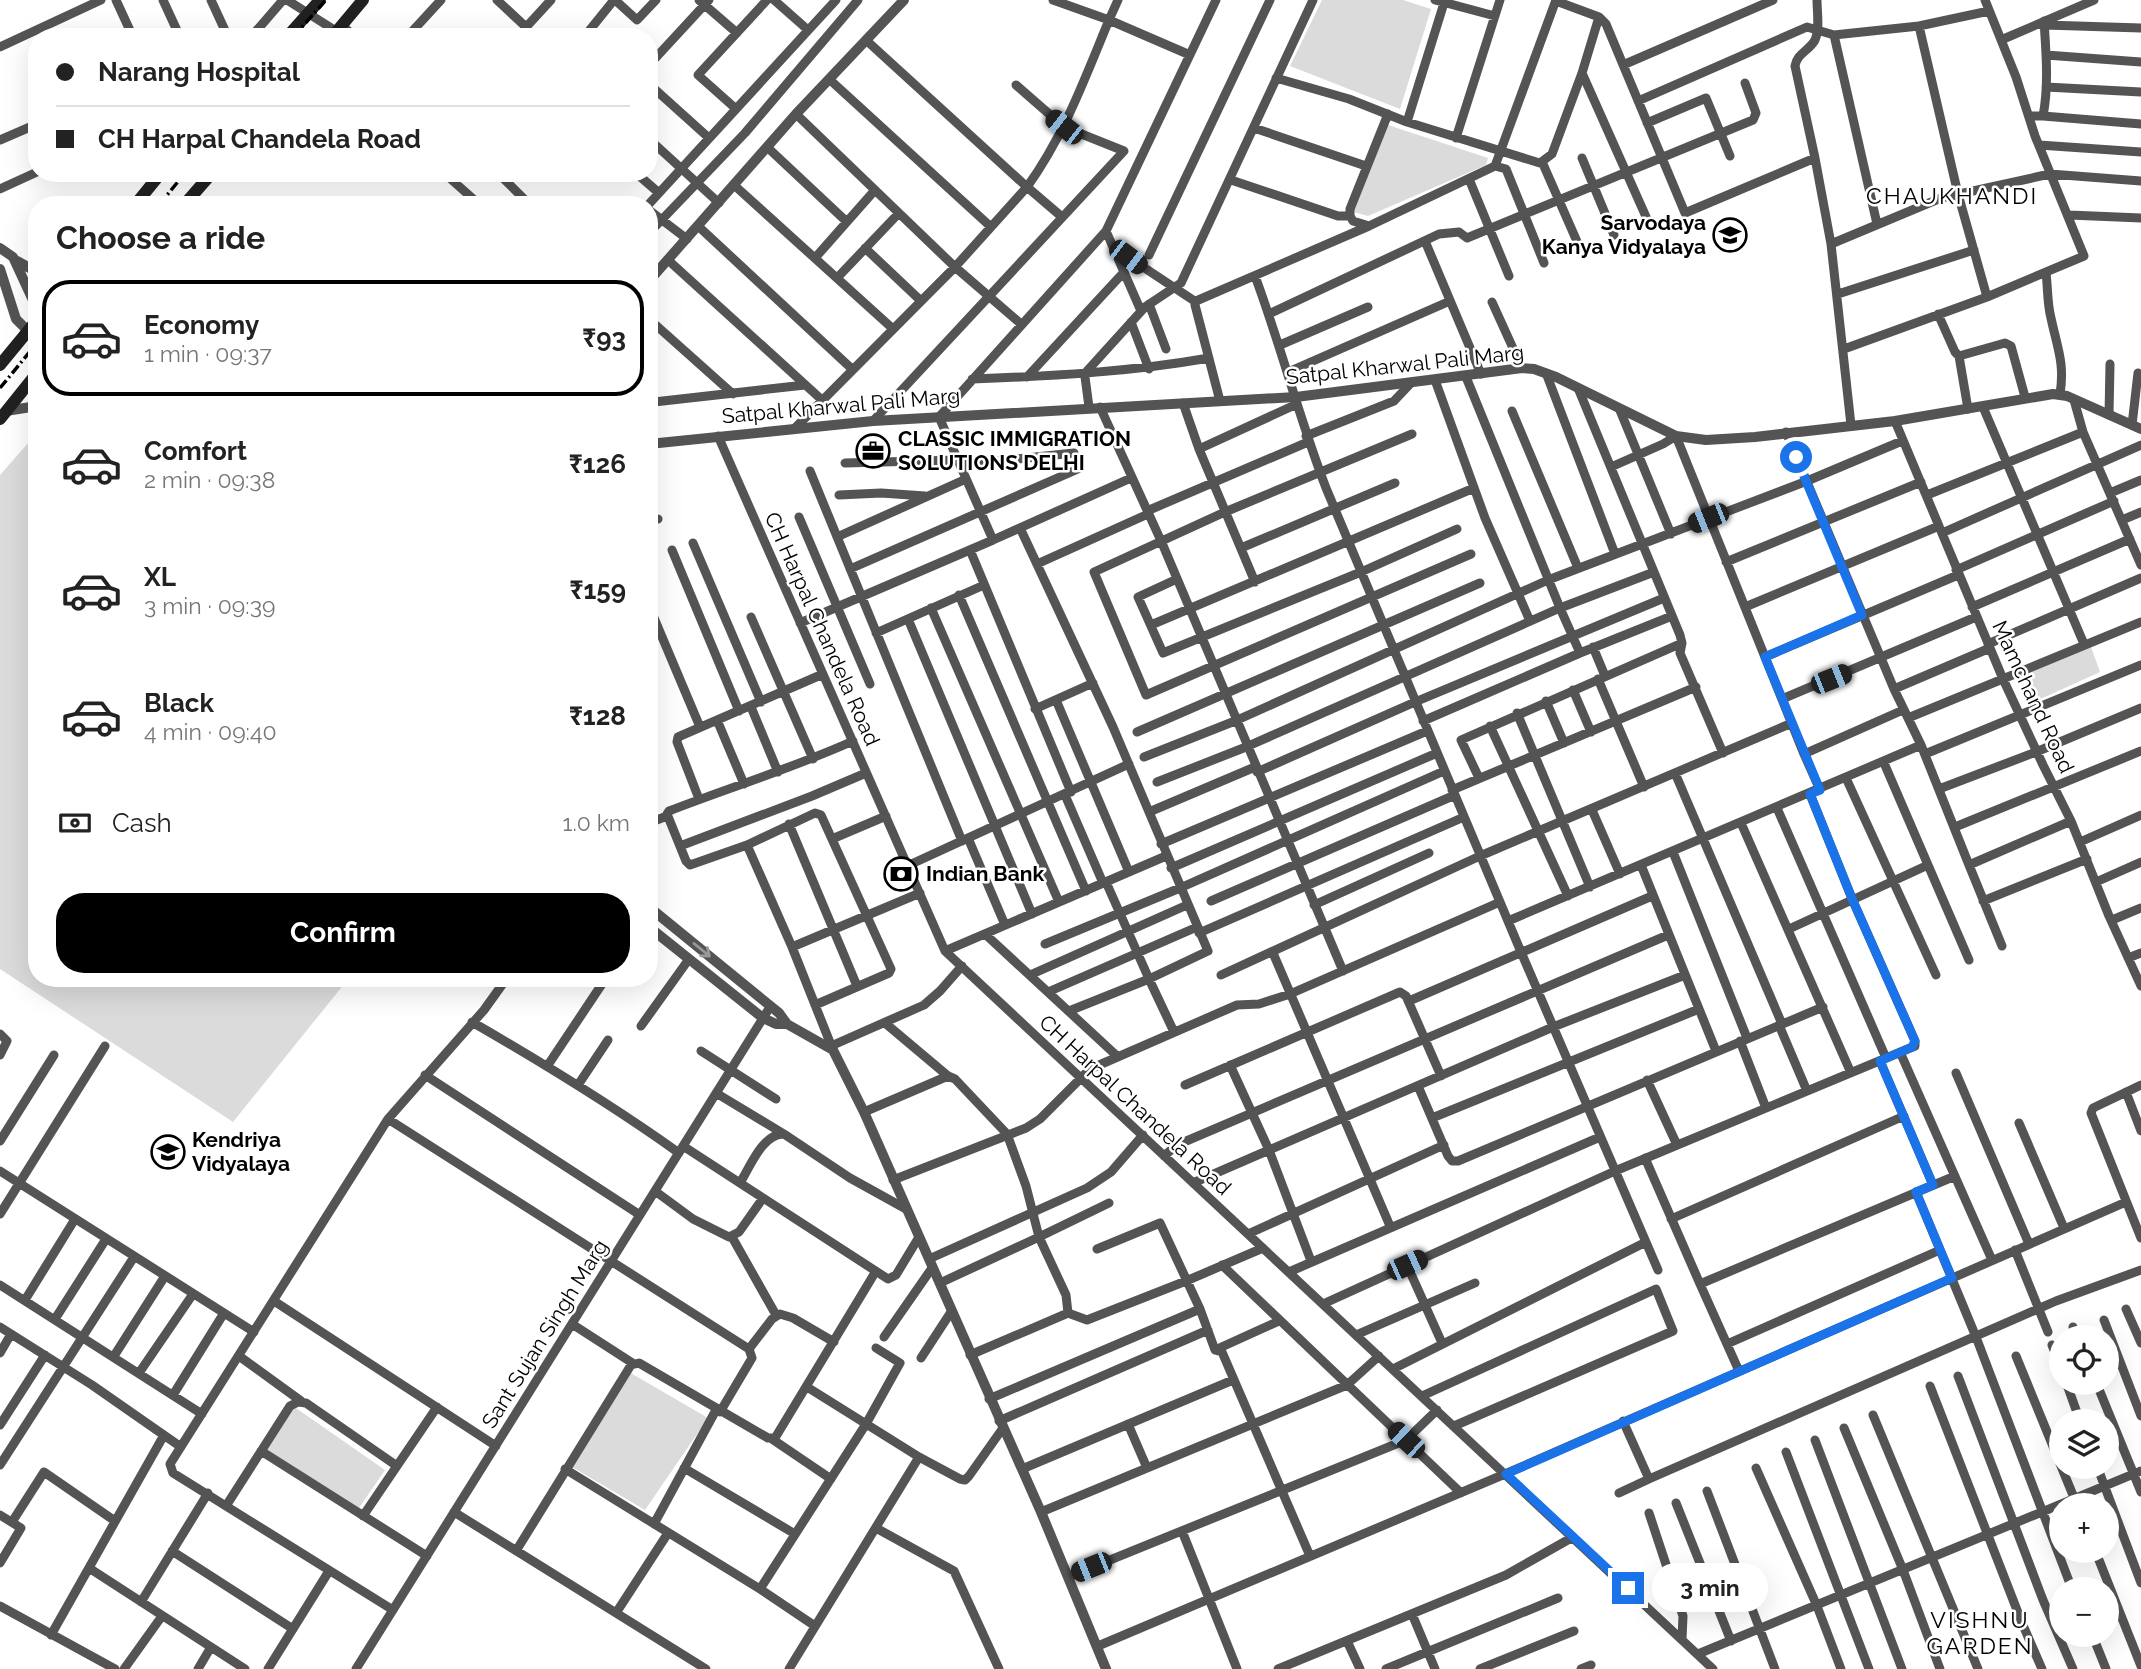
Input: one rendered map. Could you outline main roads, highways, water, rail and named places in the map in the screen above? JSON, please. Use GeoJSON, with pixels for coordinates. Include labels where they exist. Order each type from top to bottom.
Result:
{"type":"FeatureCollection","features":[{"type":"Feature","properties":{"kind":"main road"},"geometry":{"type":"LineString","coordinates":[[295,28],[320,0]]}},
{"type":"Feature","properties":{"kind":"main road"},"geometry":{"type":"LineString","coordinates":[[340,28],[363,0]]}},
{"type":"Feature","properties":{"kind":"main road"},"geometry":{"type":"LineString","coordinates":[[142,196],[154,182]]}},
{"type":"Feature","properties":{"kind":"main road"},"geometry":{"type":"LineString","coordinates":[[192,196],[204,182]]}},
{"type":"Feature","properties":{"kind":"main road"},"geometry":{"type":"LineString","coordinates":[[0,365],[28,340]]}},
{"type":"Feature","properties":{"kind":"main road"},"geometry":{"type":"LineString","coordinates":[[3,415],[28,384]]}},
{"type":"Feature","properties":{"kind":"railway"},"geometry":{"type":"LineString","coordinates":[[301,28],[326,0]]}},
{"type":"Feature","properties":{"kind":"railway"},"geometry":{"type":"LineString","coordinates":[[166,196],[178,182]]}},
{"type":"Feature","properties":{"kind":"railway"},"geometry":{"type":"LineString","coordinates":[[0,388],[28,354]]}},
{"type":"Feature","properties":{"kind":"place","name":"Sarvodaya Kanya Vidyalaya"},"geometry":{"type":"Point","coordinates":[1730,235]}},
{"type":"Feature","properties":{"kind":"place","name":"CLASSIC IMMIGRATION SOLUTIONS DELHI"},"geometry":{"type":"Point","coordinates":[873,451]}},
{"type":"Feature","properties":{"kind":"place","name":"Indian Bank"},"geometry":{"type":"Point","coordinates":[901,874]}},
{"type":"Feature","properties":{"kind":"place","name":"Kendriya Vidyalaya"},"geometry":{"type":"Point","coordinates":[168,1152]}},
{"type":"Feature","properties":{"kind":"district","name":"CHAUKHANDI"},"geometry":{"type":"Point","coordinates":[1952,196]}},
{"type":"Feature","properties":{"kind":"district","name":"VISHNU GARDEN"},"geometry":{"type":"Point","coordinates":[1980,1633]}}]}
